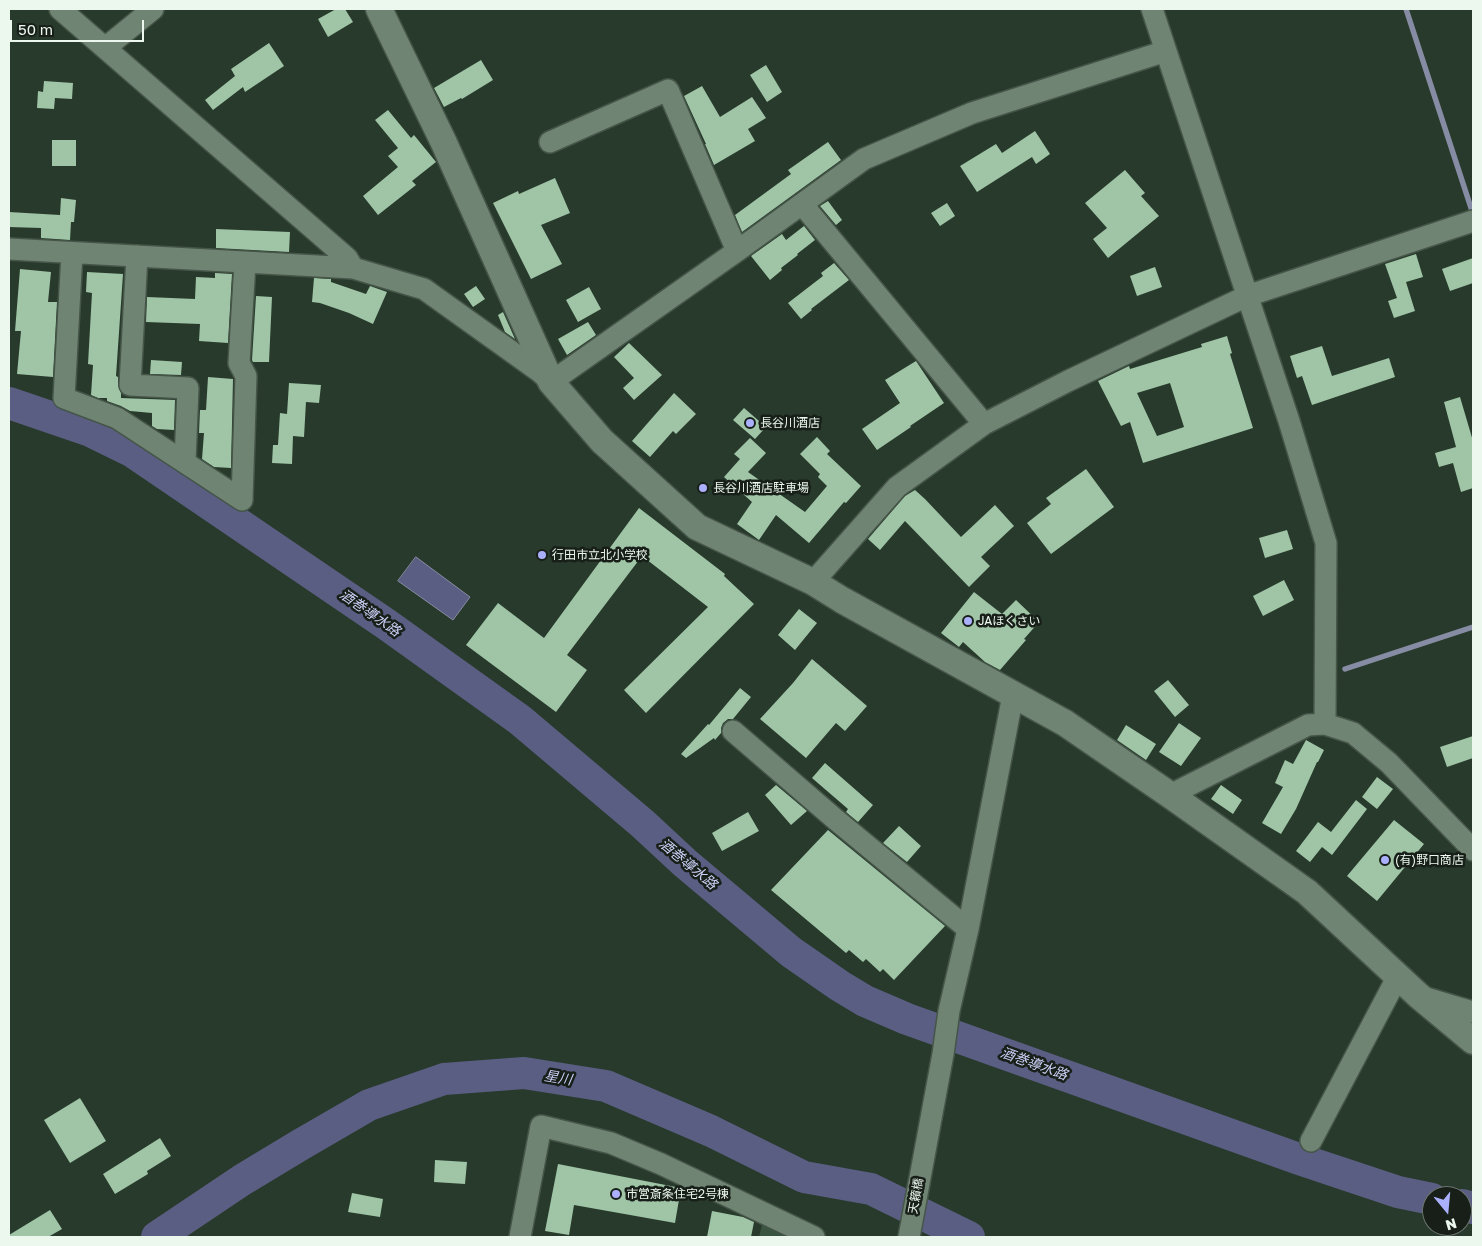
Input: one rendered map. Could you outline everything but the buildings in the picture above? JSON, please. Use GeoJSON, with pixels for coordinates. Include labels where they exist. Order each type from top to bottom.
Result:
{"type":"FeatureCollection","features":[{"type":"Feature","properties":{"kind":"street"},"geometry":{"type":"LineString","coordinates":[[60,9],[347,258],[354,268]]}},
{"type":"Feature","properties":{"kind":"street"},"geometry":{"type":"LineString","coordinates":[[105,48],[153,9]]}},
{"type":"Feature","properties":{"kind":"street"},"geometry":{"type":"LineString","coordinates":[[379,9],[444,143],[551,382]]}},
{"type":"Feature","properties":{"kind":"street"},"geometry":{"type":"LineString","coordinates":[[1152,9],[1289,421],[1326,543],[1326,724]]}},
{"type":"Feature","properties":{"kind":"street"},"geometry":{"type":"LineString","coordinates":[[551,382],[737,252],[864,159],[972,113],[1166,51]]}},
{"type":"Feature","properties":{"kind":"street"},"geometry":{"type":"LineString","coordinates":[[550,142],[668,90],[737,252]]}},
{"type":"Feature","properties":{"kind":"street"},"geometry":{"type":"LineString","coordinates":[[802,204],[984,424]]}},
{"type":"Feature","properties":{"kind":"street"},"geometry":{"type":"LineString","coordinates":[[813,582],[897,487],[984,424],[1068,381],[1247,296],[1473,221]]}},
{"type":"Feature","properties":{"kind":"street"},"geometry":{"type":"LineString","coordinates":[[9,249],[354,268],[424,289],[540,372],[602,441],[697,527],[813,582],[842,600],[1065,723],[1307,892],[1419,996],[1473,1041]]}},
{"type":"Feature","properties":{"kind":"street"},"geometry":{"type":"LineString","coordinates":[[72,253],[64,398],[117,418],[242,500],[246,376],[238,363],[245,263]]}},
{"type":"Feature","properties":{"kind":"street"},"geometry":{"type":"LineString","coordinates":[[138,256],[130,385],[188,388],[185,462]]}},
{"type":"Feature","properties":{"kind":"street","name":"天籟橋"},"geometry":{"type":"LineString","coordinates":[[908,1237],[948,1014],[968,929],[1013,695]]}},
{"type":"Feature","properties":{"kind":"street"},"geometry":{"type":"LineString","coordinates":[[1170,795],[1308,725],[1326,724],[1353,733],[1389,763],[1473,850]]}},
{"type":"Feature","properties":{"kind":"street"},"geometry":{"type":"LineString","coordinates":[[733,731],[835,819],[968,929]]}},
{"type":"Feature","properties":{"kind":"street"},"geometry":{"type":"LineString","coordinates":[[1312,1141],[1398,976]]}},
{"type":"Feature","properties":{"kind":"street"},"geometry":{"type":"LineString","coordinates":[[1419,996],[1473,1012]]}},
{"type":"Feature","properties":{"kind":"street"},"geometry":{"type":"LineString","coordinates":[[520,1237],[541,1126],[620,1146],[814,1237]]}},
{"type":"Feature","properties":{"kind":"green space"},"geometry":{"type":"Polygon","coordinates":[[[762,1225],[787,1237],[759,1237],[762,1225]]]}},
{"type":"Feature","properties":{"kind":"water"},"geometry":{"type":"Polygon","coordinates":[[[416,557],[470,597],[453,620],[398,581],[416,557]]]}},
{"type":"Feature","properties":{"kind":"waterway"},"geometry":{"type":"LineString","coordinates":[[1406,9],[1473,214]]}},
{"type":"Feature","properties":{"kind":"waterway","name":"酒巻導水路"},"geometry":{"type":"LineString","coordinates":[[9,403],[88,430],[133,452],[386,624],[520,720],[791,952],[865,1001],[907,1019],[1299,1159],[1398,1192],[1422,1197]]}},
{"type":"Feature","properties":{"kind":"waterway"},"geometry":{"type":"LineString","coordinates":[[1345,669],[1473,627]]}},
{"type":"Feature","properties":{"kind":"waterway","name":"星川"},"geometry":{"type":"LineString","coordinates":[[157,1237],[242,1180],[369,1105],[444,1079],[524,1073],[606,1086],[711,1131],[804,1177],[871,1189],[969,1237]]}},
{"type":"Feature","properties":{"kind":"place","name":"長谷川酒店"},"geometry":{"type":"Point","coordinates":[750,423]}},
{"type":"Feature","properties":{"kind":"place","name":"長谷川酒店駐車場"},"geometry":{"type":"Point","coordinates":[703,488]}},
{"type":"Feature","properties":{"kind":"place","name":"行田市立北小学校"},"geometry":{"type":"Point","coordinates":[542,555]}},
{"type":"Feature","properties":{"kind":"place","name":"JAほくさい"},"geometry":{"type":"Point","coordinates":[968,621]}},
{"type":"Feature","properties":{"kind":"place","name":"(有)野口商店"},"geometry":{"type":"Point","coordinates":[1385,860]}},
{"type":"Feature","properties":{"kind":"place","name":"市営斎条住宅2号棟"},"geometry":{"type":"Point","coordinates":[616,1194]}}]}
